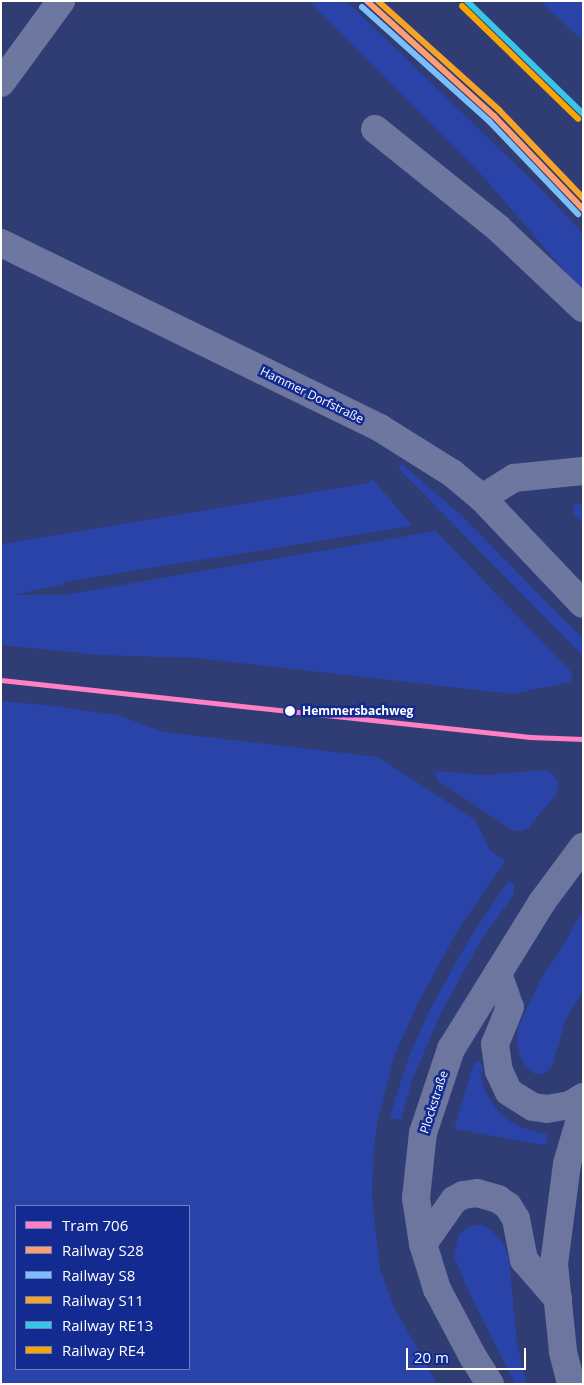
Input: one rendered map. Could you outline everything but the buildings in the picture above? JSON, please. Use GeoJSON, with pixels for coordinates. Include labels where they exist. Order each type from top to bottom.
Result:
{"type":"FeatureCollection","features":[{"type":"Feature","properties":{"kind":"main road","name":"Plockstraße"},"geometry":{"type":"LineString","coordinates":[[490,1384],[473,1357],[437,1289],[423,1244],[416,1198],[423,1133],[451,1049],[542,902],[583,847]]}},
{"type":"Feature","properties":{"kind":"main road"},"geometry":{"type":"LineString","coordinates":[[498,973],[510,1007],[495,1044],[499,1071],[509,1092],[533,1107],[547,1109],[570,1105],[583,1098]]}},
{"type":"Feature","properties":{"kind":"main road"},"geometry":{"type":"LineString","coordinates":[[571,1384],[563,1351],[554,1264],[568,1164],[583,1109]]}},
{"type":"Feature","properties":{"kind":"main road"},"geometry":{"type":"LineString","coordinates":[[423,1244],[454,1200],[463,1195],[477,1193],[498,1199],[508,1206],[516,1219],[524,1260],[558,1299]]}},
{"type":"Feature","properties":{"kind":"street"},"geometry":{"type":"LineString","coordinates":[[1,83],[61,1]]}},
{"type":"Feature","properties":{"kind":"street"},"geometry":{"type":"LineString","coordinates":[[375,129],[498,228],[583,308]]}},
{"type":"Feature","properties":{"kind":"street","name":"Hammer Dorfstraße"},"geometry":{"type":"LineString","coordinates":[[1,243],[380,428],[452,473],[482,498],[583,604]]}},
{"type":"Feature","properties":{"kind":"street"},"geometry":{"type":"LineString","coordinates":[[482,498],[514,478],[583,470]]}},
{"type":"Feature","properties":{"kind":"shaded area"},"geometry":{"type":"Polygon","coordinates":[[[309,1],[346,1],[538,186],[583,233],[583,292],[480,173],[309,1]]]}},
{"type":"Feature","properties":{"kind":"shaded area"},"geometry":{"type":"Polygon","coordinates":[[[540,1],[583,1],[583,41],[540,1]]]}},
{"type":"Feature","properties":{"kind":"shaded area"},"geometry":{"type":"Polygon","coordinates":[[[402,464],[463,517],[583,639],[583,656],[398,468],[402,464]]]}},
{"type":"Feature","properties":{"kind":"shaded area"},"geometry":{"type":"Polygon","coordinates":[[[372,478],[412,526],[64,582],[64,584],[13,595],[63,595],[436,531],[573,674],[570,682],[512,694],[196,658],[101,655],[1,645],[1,544],[369,483],[372,478]]]}},
{"type":"Feature","properties":{"kind":"shaded area"},"geometry":{"type":"Polygon","coordinates":[[[575,504],[583,504],[583,523],[573,513],[575,504]]]}},
{"type":"Feature","properties":{"kind":"shaded area"},"geometry":{"type":"Polygon","coordinates":[[[1,701],[117,715],[164,732],[378,757],[475,820],[490,850],[505,861],[459,928],[419,1001],[394,1056],[377,1124],[373,1159],[372,1198],[380,1269],[394,1307],[437,1384],[1,1384],[1,701]]]}},
{"type":"Feature","properties":{"kind":"shaded area"},"geometry":{"type":"Polygon","coordinates":[[[546,770],[555,776],[558,783],[557,793],[528,828],[522,831],[512,830],[437,780],[435,771],[483,775],[546,770]]]}},
{"type":"Feature","properties":{"kind":"shaded area"},"geometry":{"type":"Polygon","coordinates":[[[509,880],[514,885],[514,894],[480,942],[440,1015],[411,1083],[401,1120],[390,1117],[408,1059],[430,1009],[471,936],[509,880]]]}},
{"type":"Feature","properties":{"kind":"shaded area"},"geometry":{"type":"Polygon","coordinates":[[[583,909],[583,990],[566,1019],[552,1066],[544,1074],[535,1074],[525,1066],[520,1055],[517,1042],[518,1027],[541,979],[565,943],[583,909]]]}},
{"type":"Feature","properties":{"kind":"shaded area"},"geometry":{"type":"Polygon","coordinates":[[[479,1061],[483,1067],[481,1079],[486,1093],[496,1108],[509,1121],[523,1128],[548,1135],[545,1145],[454,1129],[474,1063],[479,1061]]]}},
{"type":"Feature","properties":{"kind":"shaded area"},"geometry":{"type":"Polygon","coordinates":[[[474,1225],[482,1225],[492,1231],[503,1242],[509,1258],[517,1345],[526,1381],[525,1384],[515,1384],[468,1290],[454,1256],[459,1235],[465,1229],[474,1225]]]}},
{"type":"Feature","properties":{"kind":"tram line","name":"706"},"geometry":{"type":"LineString","coordinates":[[1,680],[530,737],[583,739]]}},
{"type":"Feature","properties":{"kind":"rail line","name":"S28"},"geometry":{"type":"LineString","coordinates":[[367,1],[494,116],[583,209]]}},
{"type":"Feature","properties":{"kind":"rail line","name":"S11"},"geometry":{"type":"LineString","coordinates":[[378,1],[499,110],[583,198]]}},
{"type":"Feature","properties":{"kind":"rail line","name":"RE13"},"geometry":{"type":"LineString","coordinates":[[467,1],[583,114]]}},
{"type":"Feature","properties":{"kind":"rail line","name":"RE4"},"geometry":{"type":"LineString","coordinates":[[462,6],[578,119]]}},
{"type":"Feature","properties":{"kind":"rail line","name":"S8"},"geometry":{"type":"LineString","coordinates":[[362,7],[489,121],[578,214]]}},
{"type":"Feature","properties":{"kind":"place","name":"Hemmersbachweg"},"geometry":{"type":"Point","coordinates":[290,711]}}]}
